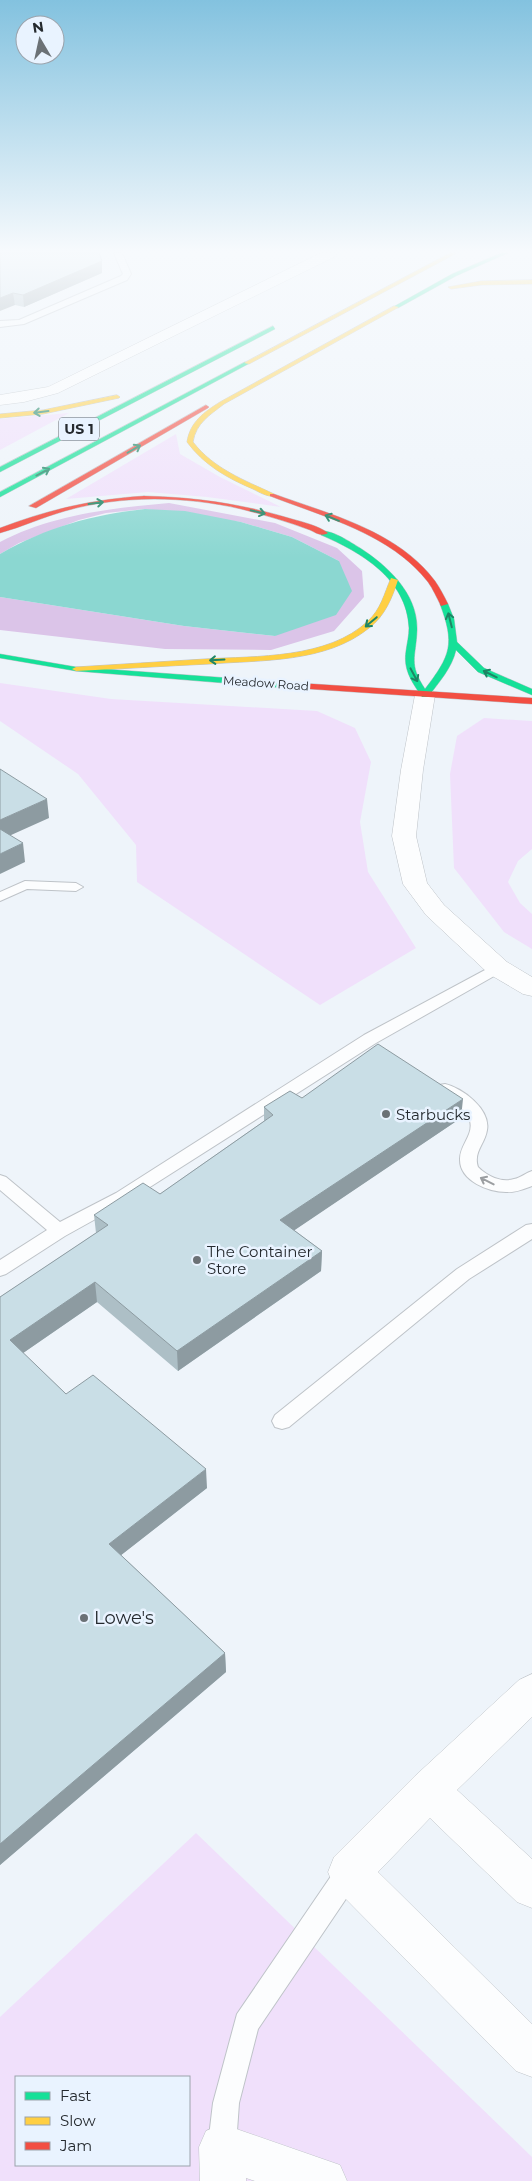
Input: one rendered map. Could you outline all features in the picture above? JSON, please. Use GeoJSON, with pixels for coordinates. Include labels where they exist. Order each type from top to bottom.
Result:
{"type":"FeatureCollection","features":[{"type":"Feature","properties":{"kind":"main road","name":"US 1"},"geometry":{"type":"LineString","coordinates":[[0,470],[222,355]]}},
{"type":"Feature","properties":{"kind":"main road","name":"US 1"},"geometry":{"type":"LineString","coordinates":[[0,496],[264,355]]}},
{"type":"Feature","properties":{"kind":"main road"},"geometry":{"type":"LineString","coordinates":[[310,355],[222,403],[194,427],[191,435],[192,448],[204,462],[245,482],[375,536],[400,553],[426,574],[444,601],[450,618],[455,644],[481,670],[532,692]]}},
{"type":"Feature","properties":{"kind":"main road"},"geometry":{"type":"LineString","coordinates":[[0,416],[72,408],[157,388]]}},
{"type":"Feature","properties":{"kind":"main road"},"geometry":{"type":"LineString","coordinates":[[0,524],[209,406],[222,403]]}},
{"type":"Feature","properties":{"kind":"main road"},"geometry":{"type":"LineString","coordinates":[[0,531],[36,516],[70,506],[99,502],[146,500],[225,505],[268,514],[343,540],[372,558],[394,580],[405,593],[412,620],[413,642],[410,668],[425,695],[445,666],[455,644]]}},
{"type":"Feature","properties":{"kind":"main road"},"geometry":{"type":"LineString","coordinates":[[76,669],[248,658],[312,651],[357,633],[376,619],[385,607],[394,580]]}},
{"type":"Feature","properties":{"kind":"main road","name":"Meadow Road"},"geometry":{"type":"LineString","coordinates":[[0,656],[76,669],[425,695],[532,701]]}},
{"type":"Feature","properties":{"kind":"street"},"geometry":{"type":"LineString","coordinates":[[0,400],[24,397],[53,390],[124,355]]}},
{"type":"Feature","properties":{"kind":"street"},"geometry":{"type":"LineString","coordinates":[[425,695],[404,836],[414,884],[434,910],[498,968],[532,988]]}},
{"type":"Feature","properties":{"kind":"street"},"geometry":{"type":"LineString","coordinates":[[532,1692],[429,1790],[349,1872],[532,2055]]}},
{"type":"Feature","properties":{"kind":"street"},"geometry":{"type":"LineString","coordinates":[[429,1790],[532,1888]]}},
{"type":"Feature","properties":{"kind":"street"},"geometry":{"type":"LineString","coordinates":[[222,2164],[324,2181]]}},
{"type":"Feature","properties":{"kind":"lane"},"geometry":{"type":"LineString","coordinates":[[0,898],[24,886],[76,887]]}},
{"type":"Feature","properties":{"kind":"lane"},"geometry":{"type":"LineString","coordinates":[[0,1269],[59,1231],[122,1197],[370,1039],[498,968]]}},
{"type":"Feature","properties":{"kind":"lane"},"geometry":{"type":"LineString","coordinates":[[370,1039],[386,1050]]}},
{"type":"Feature","properties":{"kind":"lane"},"geometry":{"type":"LineString","coordinates":[[433,1082],[472,1108],[477,1116],[480,1130],[468,1152],[467,1160],[468,1166],[475,1174],[486,1182],[501,1187],[521,1184],[532,1177]]}},
{"type":"Feature","properties":{"kind":"lane"},"geometry":{"type":"LineString","coordinates":[[0,1181],[59,1231]]}},
{"type":"Feature","properties":{"kind":"lane"},"geometry":{"type":"LineString","coordinates":[[282,1421],[463,1274],[532,1230]]}},
{"type":"Feature","properties":{"kind":"lane"},"geometry":{"type":"LineString","coordinates":[[222,2164],[226,2103],[246,2022],[349,1872]]}},
{"type":"Feature","properties":{"kind":"shaded area"},"geometry":{"type":"Polygon","coordinates":[[[69,413],[0,450],[0,419],[69,413]]]}},
{"type":"Feature","properties":{"kind":"shaded area"},"geometry":{"type":"Polygon","coordinates":[[[176,434],[180,454],[220,477],[281,507],[207,497],[148,492],[66,499],[176,434]]]}},
{"type":"Feature","properties":{"kind":"shaded area"},"geometry":{"type":"Polygon","coordinates":[[[169,503],[275,523],[337,548],[362,571],[364,597],[334,631],[271,650],[165,649],[0,630],[0,597],[184,626],[275,636],[339,561],[292,537],[241,522],[145,509],[106,513],[79,520],[19,543],[0,554],[0,542],[40,525],[104,510],[169,503]]]}},
{"type":"Feature","properties":{"kind":"shaded area"},"geometry":{"type":"Polygon","coordinates":[[[145,509],[185,511],[241,522],[292,537],[339,561],[352,591],[336,615],[275,636],[184,626],[0,597],[0,554],[52,529],[106,515],[145,509]]]}},
{"type":"Feature","properties":{"kind":"shaded area"},"geometry":{"type":"Polygon","coordinates":[[[0,683],[111,699],[317,711],[355,728],[371,762],[360,822],[368,872],[416,948],[320,1005],[137,882],[136,845],[78,774],[0,721],[0,683]]]}},
{"type":"Feature","properties":{"kind":"shaded area"},"geometry":{"type":"Polygon","coordinates":[[[484,718],[532,721],[532,849],[518,861],[508,882],[520,903],[532,914],[532,949],[504,932],[454,868],[450,774],[457,736],[484,718]]]}},
{"type":"Feature","properties":{"kind":"shaded area"},"geometry":{"type":"Polygon","coordinates":[[[196,1833],[532,2157],[532,2181],[0,2181],[0,2017],[196,1833]]]}},
{"type":"Feature","properties":{"kind":"building"},"geometry":{"type":"Polygon","coordinates":[[[0,769],[47,799],[0,820],[0,769]]]}},
{"type":"Feature","properties":{"kind":"building"},"geometry":{"type":"Polygon","coordinates":[[[0,829],[23,843],[0,854],[0,829]]]}},
{"type":"Feature","properties":{"kind":"building"},"geometry":{"type":"Polygon","coordinates":[[[378,1044],[463,1099],[280,1220],[322,1251],[177,1351],[95,1282],[10,1340],[66,1394],[93,1375],[206,1469],[109,1544],[225,1653],[0,1844],[0,1297],[108,1225],[94,1215],[143,1183],[160,1194],[273,1115],[264,1107],[290,1091],[302,1098],[378,1044]]]}},
{"type":"Feature","properties":{"kind":"traffic: fast"},"geometry":{"type":"LineString","coordinates":[[0,470],[222,355]]}},
{"type":"Feature","properties":{"kind":"traffic: fast"},"geometry":{"type":"LineString","coordinates":[[0,495],[247,363]]}},
{"type":"Feature","properties":{"kind":"traffic: fast"},"geometry":{"type":"LineString","coordinates":[[324,533],[369,557],[394,580],[403,593],[410,609],[413,626],[409,658],[410,668],[414,679],[425,695],[442,672],[452,653],[453,632],[444,604]]}},
{"type":"Feature","properties":{"kind":"traffic: fast"},"geometry":{"type":"LineString","coordinates":[[455,644],[481,670],[532,692]]}},
{"type":"Feature","properties":{"kind":"traffic: fast"},"geometry":{"type":"LineString","coordinates":[[0,656],[76,669],[298,686]]}},
{"type":"Feature","properties":{"kind":"traffic: slow"},"geometry":{"type":"LineString","coordinates":[[247,363],[262,355]]}},
{"type":"Feature","properties":{"kind":"traffic: slow"},"geometry":{"type":"LineString","coordinates":[[272,495],[216,468],[190,442],[191,435],[197,424],[222,403],[309,355]]}},
{"type":"Feature","properties":{"kind":"traffic: slow"},"geometry":{"type":"LineString","coordinates":[[0,416],[43,412],[117,397]]}},
{"type":"Feature","properties":{"kind":"traffic: slow"},"geometry":{"type":"LineString","coordinates":[[76,669],[267,658],[324,648],[359,632],[372,622],[386,603],[394,580]]}},
{"type":"Feature","properties":{"kind":"traffic: jam"},"geometry":{"type":"LineString","coordinates":[[33,506],[206,407]]}},
{"type":"Feature","properties":{"kind":"traffic: jam"},"geometry":{"type":"LineString","coordinates":[[272,495],[345,523],[394,547],[414,563],[432,582],[444,604]]}},
{"type":"Feature","properties":{"kind":"traffic: jam"},"geometry":{"type":"LineString","coordinates":[[0,531],[73,506],[114,500],[175,498],[237,506],[267,513],[324,533]]}},
{"type":"Feature","properties":{"kind":"traffic: jam"},"geometry":{"type":"LineString","coordinates":[[298,686],[532,701]]}},
{"type":"Feature","properties":{"kind":"place","name":"Starbucks"},"geometry":{"type":"Point","coordinates":[386,1114]}},
{"type":"Feature","properties":{"kind":"place","name":"The Container Store"},"geometry":{"type":"Point","coordinates":[197,1260]}},
{"type":"Feature","properties":{"kind":"place","name":"Lowe's"},"geometry":{"type":"Point","coordinates":[84,1618]}}]}
